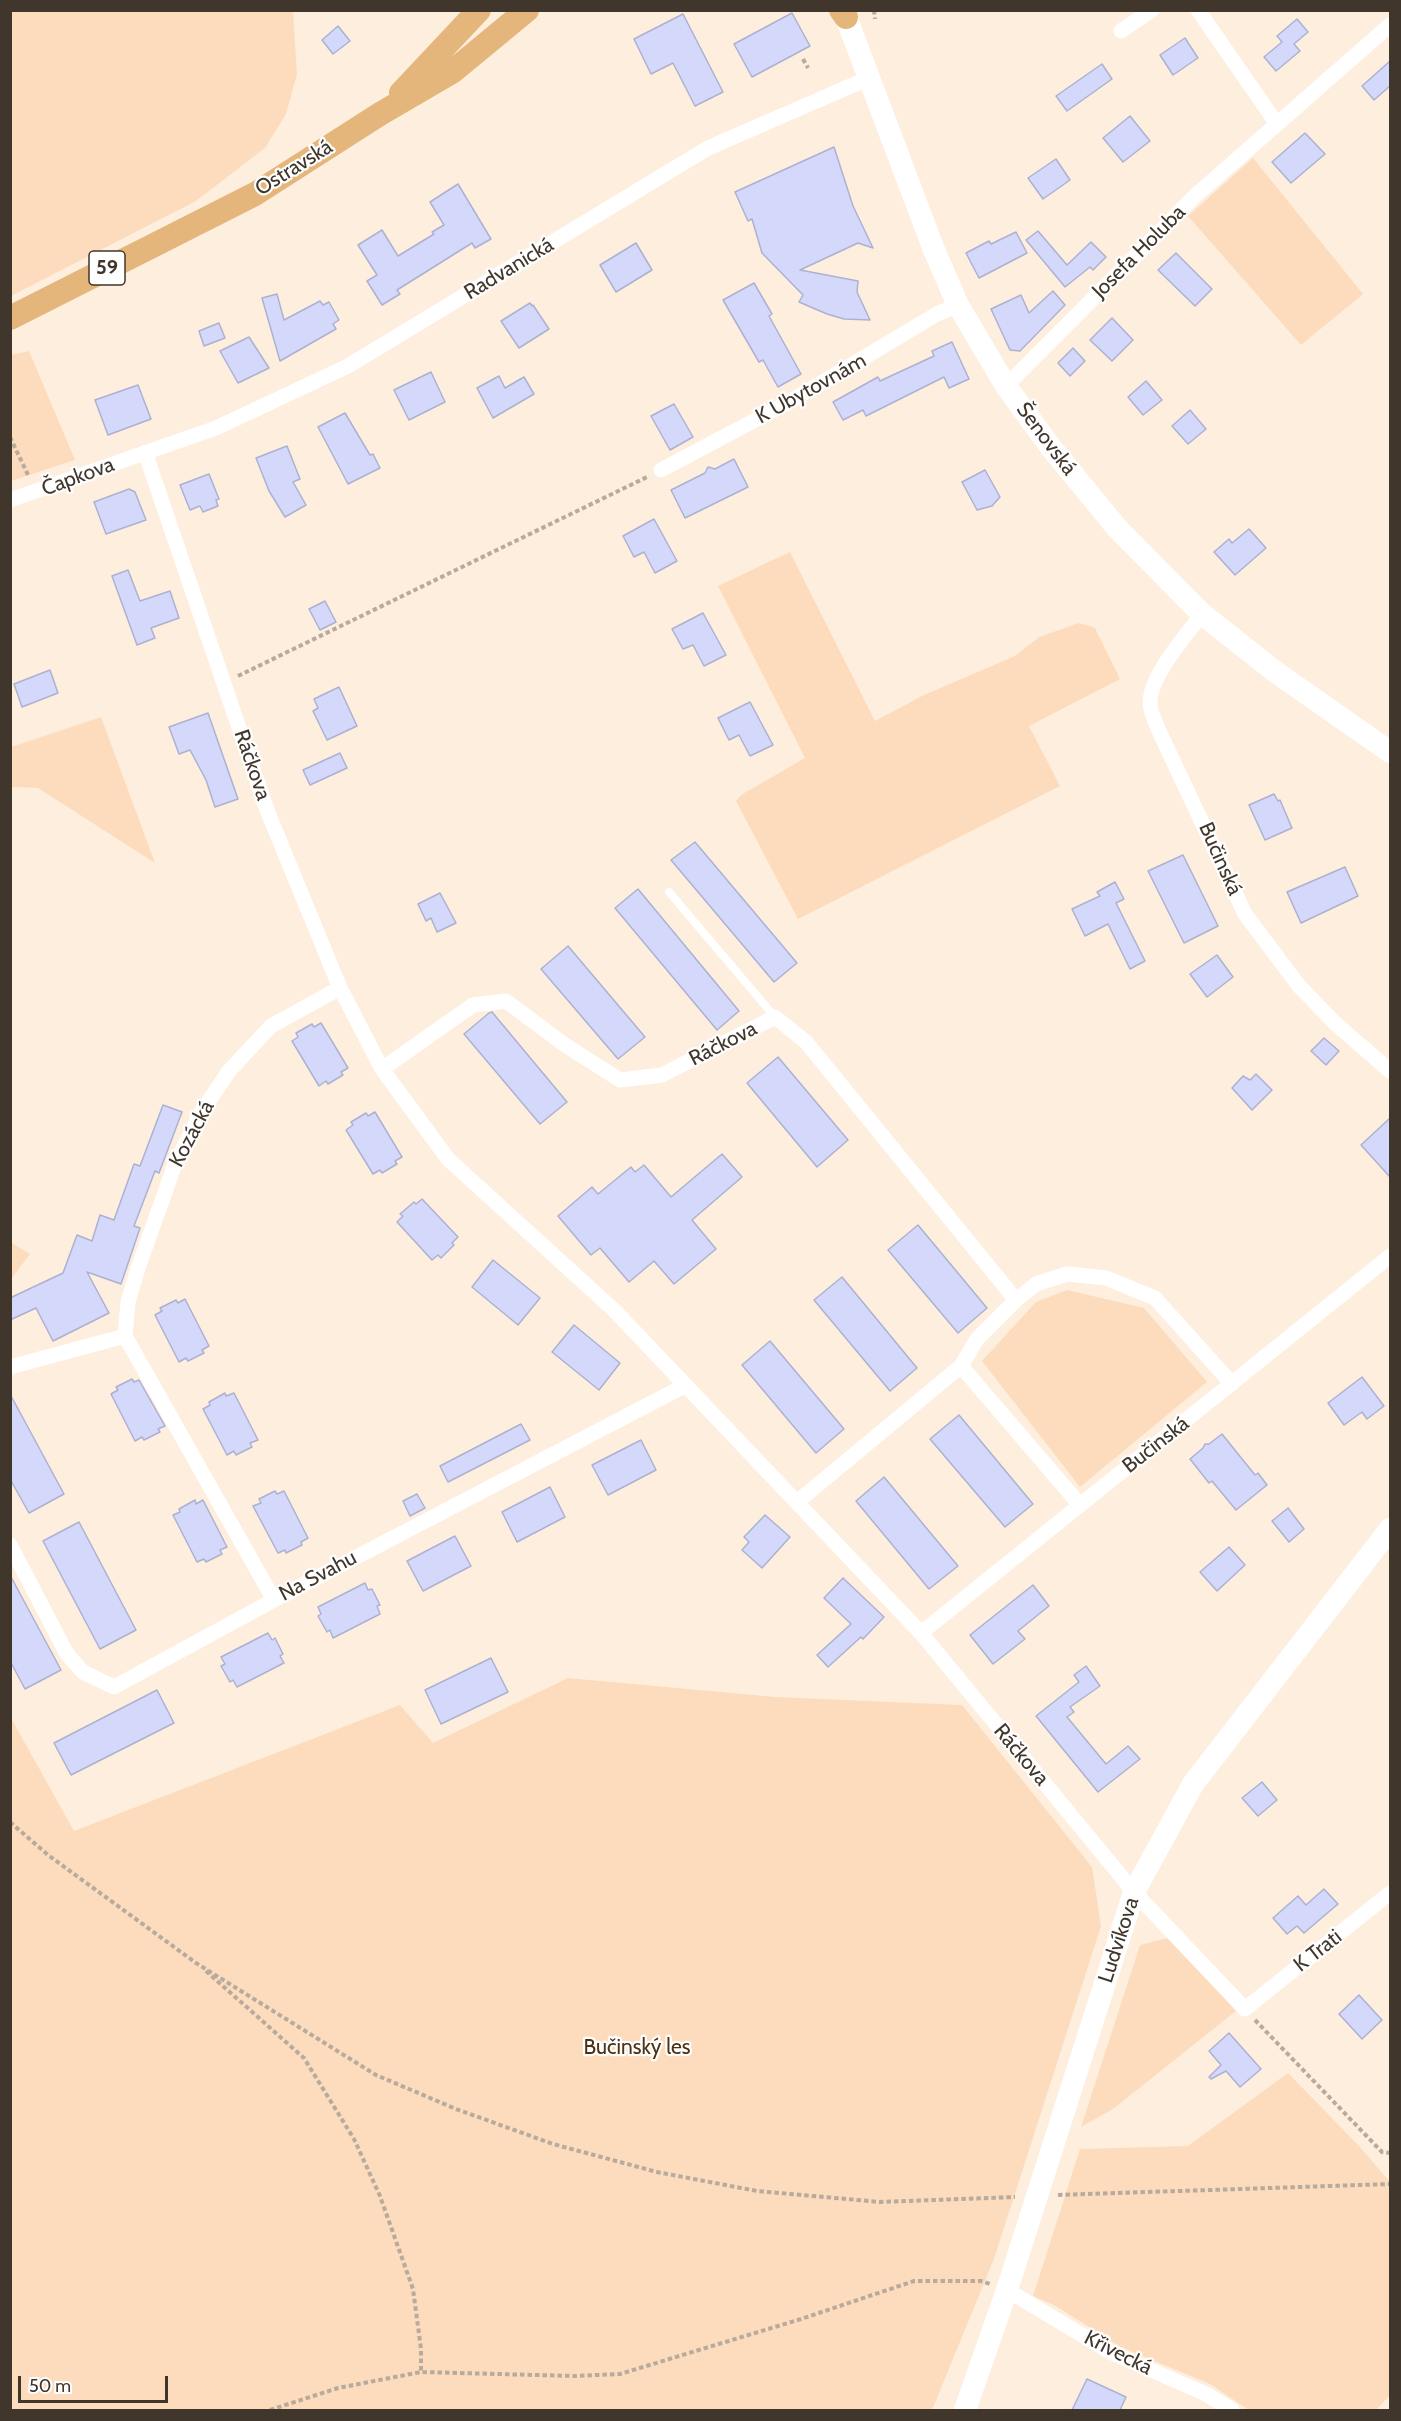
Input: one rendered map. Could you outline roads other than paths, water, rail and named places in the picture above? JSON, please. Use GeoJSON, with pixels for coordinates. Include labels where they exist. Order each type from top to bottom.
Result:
{"type":"FeatureCollection","features":[{"type":"Feature","properties":{"kind":"main road","name":"Ostravská"},"geometry":{"type":"LineString","coordinates":[[380,114],[479,10]]}},
{"type":"Feature","properties":{"kind":"main road","name":"Ostravská"},"geometry":{"type":"LineString","coordinates":[[10,318],[255,194],[380,114],[452,72],[526,11]]}},
{"type":"Feature","properties":{"kind":"street"},"geometry":{"type":"LineString","coordinates":[[1121,31],[1152,10]]}},
{"type":"Feature","properties":{"kind":"street"},"geometry":{"type":"LineString","coordinates":[[1198,10],[1277,124]]}},
{"type":"Feature","properties":{"kind":"street","name":"Šenovská"},"geometry":{"type":"LineString","coordinates":[[844,13],[934,250],[958,305],[1006,386],[1088,494],[1148,560],[1202,614],[1277,673],[1390,752]]}},
{"type":"Feature","properties":{"kind":"street","name":"Josefa Holuba"},"geometry":{"type":"LineString","coordinates":[[1006,386],[1195,196],[1390,25]]}},
{"type":"Feature","properties":{"kind":"street","name":"Radvanická"},"geometry":{"type":"LineString","coordinates":[[146,452],[216,428],[348,366],[708,148],[869,78]]}},
{"type":"Feature","properties":{"kind":"street","name":"K Ubytovnám"},"geometry":{"type":"LineString","coordinates":[[661,470],[791,401],[937,314],[958,305]]}},
{"type":"Feature","properties":{"kind":"street","name":"Čapkova"},"geometry":{"type":"LineString","coordinates":[[10,500],[146,452]]}},
{"type":"Feature","properties":{"kind":"street","name":"Ráčkova"},"geometry":{"type":"LineString","coordinates":[[146,452],[267,810],[340,988],[382,1069],[448,1159],[614,1310],[921,1633],[1134,1892],[1245,2008]]}},
{"type":"Feature","properties":{"kind":"street","name":"Bučinská"},"geometry":{"type":"LineString","coordinates":[[1202,614],[1153,688],[1151,709],[1160,733],[1245,914],[1299,986],[1335,1023],[1390,1071]]}},
{"type":"Feature","properties":{"kind":"street","name":"Kozácká"},"geometry":{"type":"LineString","coordinates":[[125,1336],[128,1302],[138,1268],[174,1167],[200,1114],[229,1071],[271,1026],[340,988]]}},
{"type":"Feature","properties":{"kind":"street","name":"Ráčkova"},"geometry":{"type":"LineString","coordinates":[[382,1069],[473,1005],[506,1001],[564,1045],[620,1080],[662,1075],[775,1017],[806,1042],[1016,1300]]}},
{"type":"Feature","properties":{"kind":"street","name":"Bučinská"},"geometry":{"type":"LineString","coordinates":[[921,1633],[1390,1256]]}},
{"type":"Feature","properties":{"kind":"street"},"geometry":{"type":"LineString","coordinates":[[797,1502],[961,1366],[977,1339],[1016,1300],[1036,1284],[1067,1274],[1106,1278],[1155,1298],[1232,1384]]}},
{"type":"Feature","properties":{"kind":"street"},"geometry":{"type":"LineString","coordinates":[[10,1367],[125,1336],[274,1599]]}},
{"type":"Feature","properties":{"kind":"street"},"geometry":{"type":"LineString","coordinates":[[961,1366],[1080,1505]]}},
{"type":"Feature","properties":{"kind":"street","name":"Na Svahu"},"geometry":{"type":"LineString","coordinates":[[10,1545],[67,1654],[83,1672],[114,1687],[274,1599],[686,1385]]}},
{"type":"Feature","properties":{"kind":"street","name":"Ludvíkova"},"geometry":{"type":"LineString","coordinates":[[965,2410],[1007,2290],[1134,1892],[1193,1784],[1390,1529]]}},
{"type":"Feature","properties":{"kind":"street","name":"K Trati"},"geometry":{"type":"LineString","coordinates":[[1245,2008],[1390,1893]]}},
{"type":"Feature","properties":{"kind":"street","name":"Křivecká"},"geometry":{"type":"LineString","coordinates":[[1007,2290],[1112,2353],[1206,2394],[1232,2410]]}},
{"type":"Feature","properties":{"kind":"lane"},"geometry":{"type":"LineString","coordinates":[[669,892],[775,1017]]}},
{"type":"Feature","properties":{"kind":"park label","name":"Bučinský les"},"geometry":{"type":"Point","coordinates":[637,2048]}}]}
